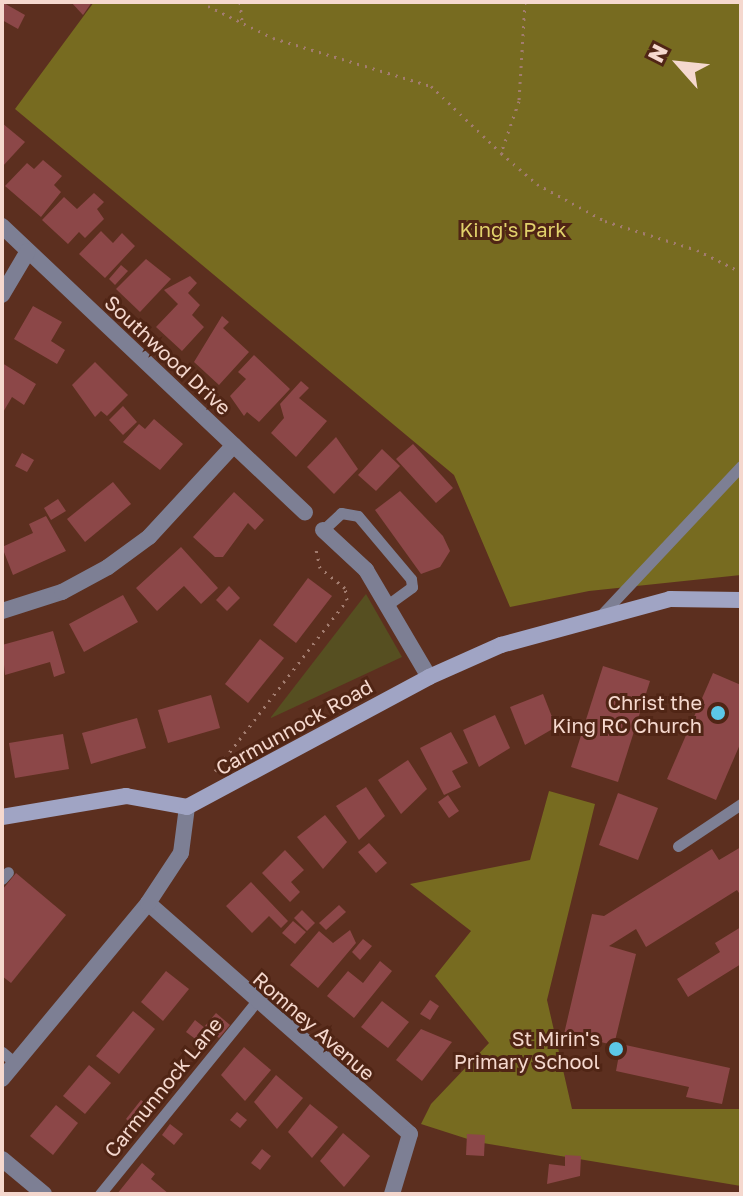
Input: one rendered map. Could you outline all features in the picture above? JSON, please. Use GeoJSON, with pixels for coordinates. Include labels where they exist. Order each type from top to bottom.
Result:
{"type":"FeatureCollection","features":[{"type":"Feature","properties":{"kind":"main road","name":"Carmunnock Road"},"geometry":{"type":"LineString","coordinates":[[187,807],[429,677],[501,645],[603,613],[670,599],[741,600]]}},
{"type":"Feature","properties":{"kind":"main road"},"geometry":{"type":"LineString","coordinates":[[2,817],[126,796],[187,807]]}},
{"type":"Feature","properties":{"kind":"street","name":"Southwood Drive"},"geometry":{"type":"LineString","coordinates":[[2,226],[305,513]]}},
{"type":"Feature","properties":{"kind":"street"},"geometry":{"type":"LineString","coordinates":[[2,295],[28,251]]}},
{"type":"Feature","properties":{"kind":"street"},"geometry":{"type":"LineString","coordinates":[[2,611],[62,592],[108,567],[149,537],[234,445]]}},
{"type":"Feature","properties":{"kind":"street"},"geometry":{"type":"LineString","coordinates":[[323,530],[366,570],[390,603],[429,677]]}},
{"type":"Feature","properties":{"kind":"street"},"geometry":{"type":"LineString","coordinates":[[2,1079],[9,1058],[148,903],[181,853],[187,807]]}},
{"type":"Feature","properties":{"kind":"street","name":"Romney Avenue"},"geometry":{"type":"LineString","coordinates":[[148,903],[255,1003],[410,1134],[392,1194]]}},
{"type":"Feature","properties":{"kind":"street"},"geometry":{"type":"LineString","coordinates":[[2,1159],[44,1194]]}},
{"type":"Feature","properties":{"kind":"lane"},"geometry":{"type":"LineString","coordinates":[[603,613],[741,466]]}},
{"type":"Feature","properties":{"kind":"lane"},"geometry":{"type":"LineString","coordinates":[[323,530],[341,513],[358,516],[411,579],[412,587],[390,603]]}},
{"type":"Feature","properties":{"kind":"lane"},"geometry":{"type":"LineString","coordinates":[[678,846],[741,804]]}},
{"type":"Feature","properties":{"kind":"lane","name":"Carmunnock Lane"},"geometry":{"type":"LineString","coordinates":[[100,1194],[255,1003]]}},
{"type":"Feature","properties":{"kind":"path"},"geometry":{"type":"LineString","coordinates":[[202,2],[242,23],[321,55],[431,86],[537,184],[605,221],[697,250],[741,272]]}},
{"type":"Feature","properties":{"kind":"path"},"geometry":{"type":"LineString","coordinates":[[208,6],[214,2]]}},
{"type":"Feature","properties":{"kind":"path"},"geometry":{"type":"LineString","coordinates":[[240,2],[242,23]]}},
{"type":"Feature","properties":{"kind":"path"},"geometry":{"type":"LineString","coordinates":[[501,153],[519,101],[525,2]]}},
{"type":"Feature","properties":{"kind":"path"},"geometry":{"type":"LineString","coordinates":[[206,783],[347,600],[345,588],[315,559],[323,530]]}},
{"type":"Feature","properties":{"kind":"shaded area"},"geometry":{"type":"Polygon","coordinates":[[[366,594],[402,657],[271,718],[271,717],[366,594]]]}},
{"type":"Feature","properties":{"kind":"green space","name":"King's Park"},"geometry":{"type":"Polygon","coordinates":[[[94,2],[741,2],[741,575],[589,591],[510,607],[454,475],[15,109],[94,2]]]}},
{"type":"Feature","properties":{"kind":"green space"},"geometry":{"type":"Polygon","coordinates":[[[549,791],[595,804],[547,1000],[572,1109],[741,1109],[741,1186],[477,1142],[421,1124],[431,1104],[489,1043],[435,976],[471,931],[410,884],[530,860],[549,791]]]}},
{"type":"Feature","properties":{"kind":"building"},"geometry":{"type":"Polygon","coordinates":[[[2,2],[25,15],[18,29],[2,20],[2,2]]]}},
{"type":"Feature","properties":{"kind":"building"},"geometry":{"type":"Polygon","coordinates":[[[71,2],[92,2],[83,15],[71,2]]]}},
{"type":"Feature","properties":{"kind":"building"},"geometry":{"type":"Polygon","coordinates":[[[2,123],[25,142],[2,167],[2,123]]]}},
{"type":"Feature","properties":{"kind":"building"},"geometry":{"type":"Polygon","coordinates":[[[43,160],[62,176],[54,185],[61,192],[41,217],[5,186],[27,163],[34,169],[43,160]]]}},
{"type":"Feature","properties":{"kind":"building"},"geometry":{"type":"Polygon","coordinates":[[[94,193],[104,202],[97,209],[104,219],[85,238],[79,232],[68,244],[42,220],[64,197],[77,209],[94,193]]]}},
{"type":"Feature","properties":{"kind":"building"},"geometry":{"type":"Polygon","coordinates":[[[101,231],[113,243],[122,233],[135,246],[105,278],[79,254],[101,231]]]}},
{"type":"Feature","properties":{"kind":"building"},"geometry":{"type":"Polygon","coordinates":[[[146,259],[171,279],[140,312],[116,289],[146,259]]]}},
{"type":"Feature","properties":{"kind":"building"},"geometry":{"type":"Polygon","coordinates":[[[121,265],[128,271],[115,285],[109,279],[121,265]]]}},
{"type":"Feature","properties":{"kind":"building"},"geometry":{"type":"Polygon","coordinates":[[[190,276],[197,283],[188,293],[200,305],[192,315],[204,327],[182,351],[156,327],[178,304],[164,290],[190,276]]]}},
{"type":"Feature","properties":{"kind":"building"},"geometry":{"type":"Polygon","coordinates":[[[33,306],[62,322],[51,341],[65,350],[57,364],[14,339],[33,306]]]}},
{"type":"Feature","properties":{"kind":"building"},"geometry":{"type":"Polygon","coordinates":[[[222,316],[229,322],[223,328],[249,352],[219,385],[194,362],[222,316]]]}},
{"type":"Feature","properties":{"kind":"building"},"geometry":{"type":"Polygon","coordinates":[[[254,355],[290,389],[259,422],[247,412],[244,416],[230,396],[246,379],[238,372],[254,355]]]}},
{"type":"Feature","properties":{"kind":"building"},"geometry":{"type":"Polygon","coordinates":[[[95,362],[128,395],[107,416],[101,411],[95,417],[72,385],[95,362]]]}},
{"type":"Feature","properties":{"kind":"building"},"geometry":{"type":"Polygon","coordinates":[[[2,363],[36,384],[24,405],[12,397],[2,414],[2,363]]]}},
{"type":"Feature","properties":{"kind":"building"},"geometry":{"type":"Polygon","coordinates":[[[301,381],[309,388],[299,398],[327,421],[296,457],[271,433],[284,418],[280,404],[301,381]]]}},
{"type":"Feature","properties":{"kind":"building"},"geometry":{"type":"Polygon","coordinates":[[[123,406],[137,422],[123,435],[109,420],[123,406]]]}},
{"type":"Feature","properties":{"kind":"building"},"geometry":{"type":"Polygon","coordinates":[[[154,419],[183,444],[160,470],[123,442],[139,424],[145,429],[154,419]]]}},
{"type":"Feature","properties":{"kind":"building"},"geometry":{"type":"Polygon","coordinates":[[[336,437],[358,469],[334,494],[307,467],[336,437]]]}},
{"type":"Feature","properties":{"kind":"building"},"geometry":{"type":"Polygon","coordinates":[[[413,444],[453,488],[436,503],[396,459],[413,444]]]}},
{"type":"Feature","properties":{"kind":"building"},"geometry":{"type":"Polygon","coordinates":[[[382,449],[400,466],[376,491],[358,475],[382,449]]]}},
{"type":"Feature","properties":{"kind":"building"},"geometry":{"type":"Polygon","coordinates":[[[22,453],[34,460],[27,472],[15,466],[22,453]]]}},
{"type":"Feature","properties":{"kind":"building"},"geometry":{"type":"Polygon","coordinates":[[[113,482],[131,504],[85,542],[67,519],[113,482]]]}},
{"type":"Feature","properties":{"kind":"building"},"geometry":{"type":"Polygon","coordinates":[[[400,491],[443,536],[450,551],[440,567],[421,574],[375,510],[400,491]]]}},
{"type":"Feature","properties":{"kind":"building"},"geometry":{"type":"Polygon","coordinates":[[[234,492],[264,520],[255,530],[248,523],[223,557],[215,557],[193,537],[234,492]]]}},
{"type":"Feature","properties":{"kind":"building"},"geometry":{"type":"Polygon","coordinates":[[[58,499],[66,511],[51,520],[44,508],[58,499]]]}},
{"type":"Feature","properties":{"kind":"building"},"geometry":{"type":"Polygon","coordinates":[[[46,516],[66,551],[13,575],[2,547],[33,533],[29,524],[46,516]]]}},
{"type":"Feature","properties":{"kind":"building"},"geometry":{"type":"Polygon","coordinates":[[[181,547],[218,588],[201,604],[184,586],[157,611],[136,588],[181,547]]]}},
{"type":"Feature","properties":{"kind":"building"},"geometry":{"type":"Polygon","coordinates":[[[308,578],[332,596],[296,643],[273,625],[308,578]]]}},
{"type":"Feature","properties":{"kind":"building"},"geometry":{"type":"Polygon","coordinates":[[[229,586],[240,598],[227,611],[216,600],[229,586]]]}},
{"type":"Feature","properties":{"kind":"building"},"geometry":{"type":"Polygon","coordinates":[[[123,595],[138,622],[84,652],[69,624],[123,595]]]}},
{"type":"Feature","properties":{"kind":"building"},"geometry":{"type":"Polygon","coordinates":[[[53,631],[65,673],[54,677],[50,662],[5,675],[2,645],[53,631]]]}},
{"type":"Feature","properties":{"kind":"building"},"geometry":{"type":"Polygon","coordinates":[[[260,639],[284,658],[248,703],[225,684],[260,639]]]}},
{"type":"Feature","properties":{"kind":"building"},"geometry":{"type":"Polygon","coordinates":[[[603,666],[650,681],[618,782],[571,767],[603,666]]]}},
{"type":"Feature","properties":{"kind":"building","name":"Christ the King RC Church"},"geometry":{"type":"Polygon","coordinates":[[[713,673],[741,685],[741,742],[716,800],[667,779],[713,673]]]}},
{"type":"Feature","properties":{"kind":"building"},"geometry":{"type":"Polygon","coordinates":[[[543,694],[556,727],[525,745],[510,707],[543,694]]]}},
{"type":"Feature","properties":{"kind":"building"},"geometry":{"type":"Polygon","coordinates":[[[211,695],[220,728],[168,743],[158,710],[211,695]]]}},
{"type":"Feature","properties":{"kind":"building"},"geometry":{"type":"Polygon","coordinates":[[[495,715],[510,748],[479,767],[463,730],[495,715]]]}},
{"type":"Feature","properties":{"kind":"building"},"geometry":{"type":"Polygon","coordinates":[[[137,718],[146,748],[91,764],[82,733],[137,718]]]}},
{"type":"Feature","properties":{"kind":"building"},"geometry":{"type":"Polygon","coordinates":[[[451,732],[468,763],[452,771],[461,787],[444,795],[420,748],[451,732]]]}},
{"type":"Feature","properties":{"kind":"building"},"geometry":{"type":"Polygon","coordinates":[[[63,734],[69,769],[15,778],[9,743],[63,734]]]}},
{"type":"Feature","properties":{"kind":"building"},"geometry":{"type":"Polygon","coordinates":[[[408,760],[427,789],[401,814],[378,780],[408,760]]]}},
{"type":"Feature","properties":{"kind":"building"},"geometry":{"type":"Polygon","coordinates":[[[366,787],[385,816],[359,840],[336,806],[366,787]]]}},
{"type":"Feature","properties":{"kind":"building"},"geometry":{"type":"Polygon","coordinates":[[[618,793],[658,808],[638,860],[599,845],[618,793]]]}},
{"type":"Feature","properties":{"kind":"building"},"geometry":{"type":"Polygon","coordinates":[[[448,795],[459,811],[449,818],[438,802],[448,795]]]}},
{"type":"Feature","properties":{"kind":"building"},"geometry":{"type":"Polygon","coordinates":[[[325,815],[347,842],[323,869],[297,837],[325,815]]]}},
{"type":"Feature","properties":{"kind":"building"},"geometry":{"type":"Polygon","coordinates":[[[369,843],[387,863],[376,873],[358,852],[369,843]]]}},
{"type":"Feature","properties":{"kind":"building"},"geometry":{"type":"Polygon","coordinates":[[[741,847],[741,896],[737,890],[646,947],[636,929],[609,946],[636,954],[614,1045],[564,1034],[592,914],[604,916],[712,849],[719,860],[741,847]]]}},
{"type":"Feature","properties":{"kind":"building"},"geometry":{"type":"Polygon","coordinates":[[[285,850],[304,870],[291,882],[300,892],[290,902],[262,873],[285,850]]]}},
{"type":"Feature","properties":{"kind":"building"},"geometry":{"type":"Polygon","coordinates":[[[16,873],[66,915],[11,983],[2,976],[2,890],[16,873]]]}},
{"type":"Feature","properties":{"kind":"building"},"geometry":{"type":"Polygon","coordinates":[[[251,882],[288,921],[281,928],[269,916],[252,933],[226,906],[251,882]]]}},
{"type":"Feature","properties":{"kind":"building"},"geometry":{"type":"Polygon","coordinates":[[[339,905],[346,912],[326,930],[319,923],[339,905]]]}},
{"type":"Feature","properties":{"kind":"building"},"geometry":{"type":"Polygon","coordinates":[[[302,910],[315,923],[307,931],[294,918],[302,910]]]}},
{"type":"Feature","properties":{"kind":"building"},"geometry":{"type":"Polygon","coordinates":[[[293,921],[306,932],[295,944],[282,933],[293,921]]]}},
{"type":"Feature","properties":{"kind":"building"},"geometry":{"type":"Polygon","coordinates":[[[741,927],[741,964],[688,997],[677,979],[720,952],[715,943],[741,927]]]}},
{"type":"Feature","properties":{"kind":"building"},"geometry":{"type":"Polygon","coordinates":[[[350,930],[356,943],[318,988],[290,965],[319,931],[333,943],[350,930]]]}},
{"type":"Feature","properties":{"kind":"building"},"geometry":{"type":"Polygon","coordinates":[[[363,939],[372,946],[360,960],[352,952],[363,939]]]}},
{"type":"Feature","properties":{"kind":"building"},"geometry":{"type":"Polygon","coordinates":[[[380,961],[392,971],[354,1018],[327,996],[348,971],[363,983],[380,961]]]}},
{"type":"Feature","properties":{"kind":"building"},"geometry":{"type":"Polygon","coordinates":[[[166,971],[189,989],[163,1021],[141,1002],[166,971]]]}},
{"type":"Feature","properties":{"kind":"building"},"geometry":{"type":"Polygon","coordinates":[[[430,1000],[439,1006],[430,1020],[420,1014],[430,1000]]]}},
{"type":"Feature","properties":{"kind":"building"},"geometry":{"type":"Polygon","coordinates":[[[382,1001],[409,1022],[388,1048],[361,1027],[382,1001]]]}},
{"type":"Feature","properties":{"kind":"building"},"geometry":{"type":"Polygon","coordinates":[[[133,1011],[155,1029],[119,1074],[96,1056],[133,1011]]]}},
{"type":"Feature","properties":{"kind":"building"},"geometry":{"type":"Polygon","coordinates":[[[216,1013],[230,1025],[219,1038],[205,1026],[216,1013]]]}},
{"type":"Feature","properties":{"kind":"building"},"geometry":{"type":"Polygon","coordinates":[[[195,1020],[215,1036],[206,1047],[186,1032],[195,1020]]]}},
{"type":"Feature","properties":{"kind":"building"},"geometry":{"type":"Polygon","coordinates":[[[421,1029],[452,1042],[422,1081],[396,1060],[421,1029]]]}},
{"type":"Feature","properties":{"kind":"building"},"geometry":{"type":"Polygon","coordinates":[[[621,1044],[730,1068],[722,1104],[686,1097],[689,1087],[616,1071],[621,1044]]]}},
{"type":"Feature","properties":{"kind":"building"},"geometry":{"type":"Polygon","coordinates":[[[244,1047],[271,1070],[245,1101],[221,1075],[244,1047]]]}},
{"type":"Feature","properties":{"kind":"building"},"geometry":{"type":"Polygon","coordinates":[[[89,1065],[111,1083],[85,1114],[63,1096],[89,1065]]]}},
{"type":"Feature","properties":{"kind":"building"},"geometry":{"type":"Polygon","coordinates":[[[276,1075],[303,1098],[277,1129],[254,1102],[276,1075]]]}},
{"type":"Feature","properties":{"kind":"building"},"geometry":{"type":"Polygon","coordinates":[[[141,1100],[153,1109],[138,1129],[126,1119],[141,1100]]]}},
{"type":"Feature","properties":{"kind":"building"},"geometry":{"type":"Polygon","coordinates":[[[310,1104],[338,1127],[312,1158],[288,1132],[310,1104]]]}},
{"type":"Feature","properties":{"kind":"building"},"geometry":{"type":"Polygon","coordinates":[[[56,1105],[78,1123],[53,1155],[30,1136],[56,1105]]]}},
{"type":"Feature","properties":{"kind":"building"},"geometry":{"type":"Polygon","coordinates":[[[237,1112],[247,1120],[240,1128],[230,1120],[237,1112]]]}},
{"type":"Feature","properties":{"kind":"building"},"geometry":{"type":"Polygon","coordinates":[[[170,1124],[183,1134],[174,1145],[162,1135],[170,1124]]]}},
{"type":"Feature","properties":{"kind":"building"},"geometry":{"type":"Polygon","coordinates":[[[343,1133],[370,1156],[344,1187],[320,1161],[343,1133]]]}},
{"type":"Feature","properties":{"kind":"building"},"geometry":{"type":"Polygon","coordinates":[[[467,1134],[485,1135],[484,1156],[466,1155],[467,1134]]]}},
{"type":"Feature","properties":{"kind":"building"},"geometry":{"type":"Polygon","coordinates":[[[262,1149],[271,1156],[260,1170],[251,1163],[262,1149]]]}},
{"type":"Feature","properties":{"kind":"building"},"geometry":{"type":"Polygon","coordinates":[[[565,1155],[581,1156],[580,1176],[547,1184],[549,1164],[565,1166],[565,1155]]]}},
{"type":"Feature","properties":{"kind":"building"},"geometry":{"type":"Polygon","coordinates":[[[142,1163],[155,1174],[151,1179],[169,1194],[117,1194],[142,1163]]]}},
{"type":"Feature","properties":{"kind":"place","name":"Christ the King RC Church"},"geometry":{"type":"Point","coordinates":[718,713]}},
{"type":"Feature","properties":{"kind":"place","name":"St Mirin's Primary School"},"geometry":{"type":"Point","coordinates":[616,1049]}}]}
